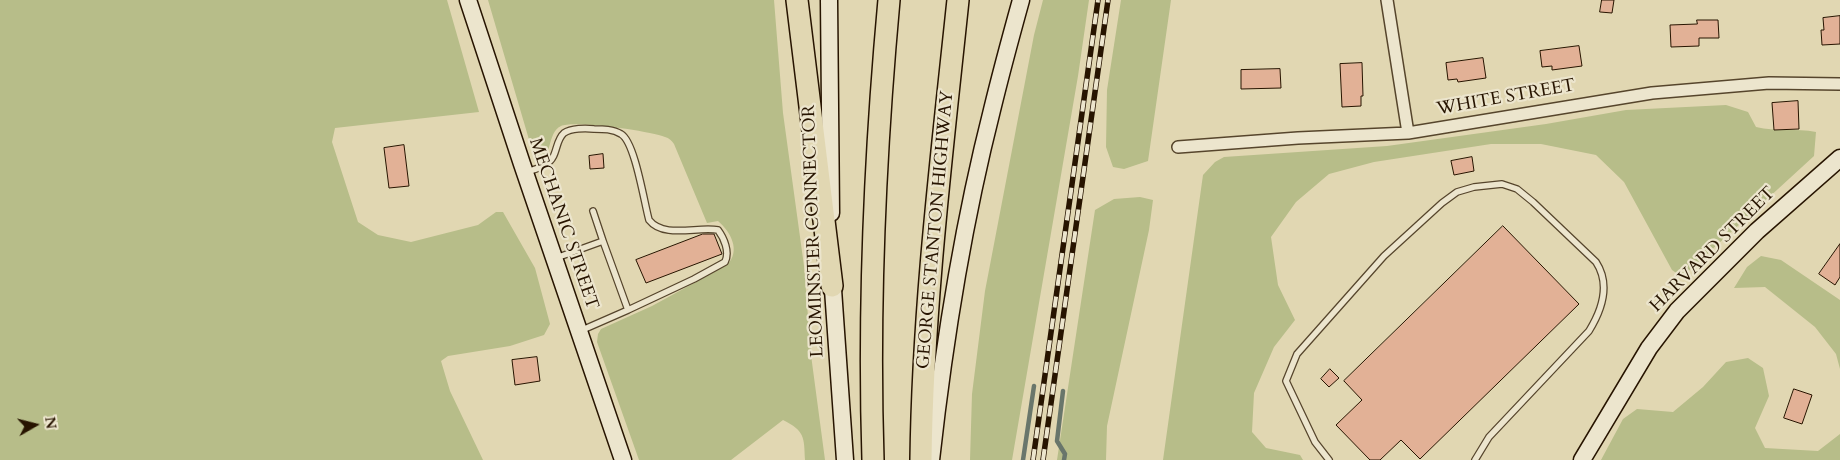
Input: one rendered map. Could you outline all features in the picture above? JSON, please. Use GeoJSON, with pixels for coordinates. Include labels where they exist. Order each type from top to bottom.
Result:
{"type":"FeatureCollection","features":[{"type":"Feature","properties":{"kind":"highway"},"geometry":{"type":"LineString","coordinates":[[797,0],[832,286]]}},
{"type":"Feature","properties":{"kind":"highway"},"geometry":{"type":"LineString","coordinates":[[873,460],[870,376],[875,194],[889,0]]}},
{"type":"Feature","properties":{"kind":"highway","name":"GEORGE STANTON HIGHWAY"},"geometry":{"type":"LineString","coordinates":[[921,460],[921,414],[930,275],[958,0]]}},
{"type":"Feature","properties":{"kind":"main road","name":"MECHANIC STREET"},"geometry":{"type":"LineString","coordinates":[[468,0],[623,460]]}},
{"type":"Feature","properties":{"kind":"main road","name":"LEOMINSTER CONNECTOR"},"geometry":{"type":"LineString","coordinates":[[829,0],[832,286],[845,460]]}},
{"type":"Feature","properties":{"kind":"main road"},"geometry":{"type":"LineString","coordinates":[[931,460],[939,391],[966,227],[991,110],[1021,0]]}},
{"type":"Feature","properties":{"kind":"main road","name":"HARVARD STREET"},"geometry":{"type":"LineString","coordinates":[[1582,460],[1649,348],[1677,311],[1764,225],[1840,158]]}},
{"type":"Feature","properties":{"kind":"street"},"geometry":{"type":"LineString","coordinates":[[1387,0],[1408,133]]}},
{"type":"Feature","properties":{"kind":"street","name":"WHITE STREET"},"geometry":{"type":"LineString","coordinates":[[1178,147],[1298,138],[1408,133],[1652,93],[1769,83],[1840,84]]}},
{"type":"Feature","properties":{"kind":"lane"},"geometry":{"type":"LineString","coordinates":[[525,173],[544,165],[552,159],[560,138],[567,132],[590,129],[614,131],[621,134],[627,140],[633,151],[651,223],[674,230],[696,231],[710,228],[718,230],[728,253],[725,262],[694,279],[579,331]]}},
{"type":"Feature","properties":{"kind":"lane"},"geometry":{"type":"LineString","coordinates":[[1329,460],[1314,442],[1286,381],[1297,354],[1384,256],[1442,203],[1457,192],[1474,187],[1502,184],[1517,190],[1533,202],[1596,262],[1601,270],[1604,290],[1603,303],[1589,331],[1489,437],[1475,460]]}},
{"type":"Feature","properties":{"kind":"lane"},"geometry":{"type":"LineString","coordinates":[[593,211],[628,310]]}},
{"type":"Feature","properties":{"kind":"lane"},"geometry":{"type":"LineString","coordinates":[[554,258],[603,241]]}},
{"type":"Feature","properties":{"kind":"green space"},"geometry":{"type":"Polygon","coordinates":[[[0,0],[447,0],[479,112],[335,128],[332,142],[358,222],[378,235],[411,242],[478,225],[496,212],[503,212],[535,268],[550,324],[544,335],[510,346],[448,356],[441,361],[450,391],[483,460],[0,460],[0,0]]]}},
{"type":"Feature","properties":{"kind":"green space"},"geometry":{"type":"Polygon","coordinates":[[[488,0],[774,0],[783,113],[804,266],[811,355],[825,460],[805,460],[802,436],[796,428],[783,420],[731,460],[639,460],[597,342],[598,334],[601,329],[652,306],[727,265],[733,254],[733,242],[723,225],[718,221],[707,223],[674,144],[666,137],[612,127],[581,124],[561,126],[553,134],[545,156],[535,160],[488,0]]]}},
{"type":"Feature","properties":{"kind":"green space"},"geometry":{"type":"Polygon","coordinates":[[[1043,0],[1089,0],[1078,76],[1012,460],[970,460],[972,394],[985,291],[1034,35],[1043,0]]]}},
{"type":"Feature","properties":{"kind":"green space"},"geometry":{"type":"Polygon","coordinates":[[[1121,0],[1171,0],[1148,161],[1124,169],[1113,167],[1106,147],[1107,90],[1121,0]]]}},
{"type":"Feature","properties":{"kind":"green space"},"geometry":{"type":"Polygon","coordinates":[[[1726,105],[1748,112],[1756,127],[1816,132],[1814,156],[1682,277],[1672,270],[1624,182],[1596,155],[1541,144],[1491,144],[1374,162],[1329,174],[1296,202],[1271,237],[1278,285],[1295,320],[1274,347],[1254,393],[1252,432],[1266,448],[1300,455],[1303,460],[1163,460],[1203,175],[1215,162],[1224,157],[1387,146],[1546,124],[1626,110],[1726,105]]]}},
{"type":"Feature","properties":{"kind":"green space"},"geometry":{"type":"Polygon","coordinates":[[[1140,197],[1153,200],[1149,230],[1107,426],[1106,460],[1057,460],[1095,210],[1114,199],[1140,197]]]}},
{"type":"Feature","properties":{"kind":"green space"},"geometry":{"type":"Polygon","coordinates":[[[1761,256],[1781,260],[1840,300],[1840,369],[1836,354],[1815,327],[1765,287],[1734,288],[1747,267],[1761,256]]]}},
{"type":"Feature","properties":{"kind":"green space"},"geometry":{"type":"Polygon","coordinates":[[[1748,358],[1763,368],[1769,396],[1755,428],[1765,448],[1818,451],[1840,434],[1840,460],[1601,460],[1623,419],[1637,409],[1673,412],[1703,387],[1726,362],[1748,358]]]}},
{"type":"Feature","properties":{"kind":"building"},"geometry":{"type":"Polygon","coordinates":[[[1602,0],[1614,0],[1612,13],[1600,12],[1602,0]]]}},
{"type":"Feature","properties":{"kind":"building"},"geometry":{"type":"Polygon","coordinates":[[[1840,16],[1840,44],[1822,45],[1821,30],[1824,30],[1823,18],[1840,16]]]}},
{"type":"Feature","properties":{"kind":"building"},"geometry":{"type":"Polygon","coordinates":[[[1697,20],[1718,20],[1719,38],[1699,38],[1699,46],[1671,47],[1670,25],[1697,24],[1697,20]]]}},
{"type":"Feature","properties":{"kind":"building"},"geometry":{"type":"Polygon","coordinates":[[[1579,46],[1582,66],[1552,70],[1552,66],[1542,67],[1540,51],[1579,46]]]}},
{"type":"Feature","properties":{"kind":"building"},"geometry":{"type":"Polygon","coordinates":[[[1483,58],[1486,78],[1458,82],[1457,79],[1448,80],[1446,63],[1483,58]]]}},
{"type":"Feature","properties":{"kind":"building"},"geometry":{"type":"Polygon","coordinates":[[[1362,63],[1363,96],[1361,96],[1361,106],[1342,107],[1340,64],[1362,63]]]}},
{"type":"Feature","properties":{"kind":"building"},"geometry":{"type":"Polygon","coordinates":[[[1280,69],[1281,88],[1241,89],[1241,70],[1280,69]]]}},
{"type":"Feature","properties":{"kind":"building"},"geometry":{"type":"Polygon","coordinates":[[[1798,101],[1799,129],[1774,130],[1772,103],[1798,101]]]}},
{"type":"Feature","properties":{"kind":"building"},"geometry":{"type":"Polygon","coordinates":[[[404,145],[409,186],[389,188],[384,148],[404,145]]]}},
{"type":"Feature","properties":{"kind":"building"},"geometry":{"type":"Polygon","coordinates":[[[603,154],[604,168],[590,169],[589,156],[603,154]]]}},
{"type":"Feature","properties":{"kind":"building"},"geometry":{"type":"Polygon","coordinates":[[[1472,157],[1474,171],[1454,175],[1451,161],[1472,157]]]}},
{"type":"Feature","properties":{"kind":"building"},"geometry":{"type":"Polygon","coordinates":[[[1503,226],[1579,304],[1420,459],[1401,440],[1380,460],[1370,460],[1336,425],[1362,400],[1344,381],[1503,226]]]}},
{"type":"Feature","properties":{"kind":"building"},"geometry":{"type":"Polygon","coordinates":[[[703,234],[714,234],[722,254],[646,283],[636,260],[703,234]]]}},
{"type":"Feature","properties":{"kind":"building"},"geometry":{"type":"Polygon","coordinates":[[[1840,244],[1840,277],[1835,285],[1819,274],[1840,244]]]}},
{"type":"Feature","properties":{"kind":"building"},"geometry":{"type":"Polygon","coordinates":[[[537,357],[540,381],[515,385],[512,360],[537,357]]]}},
{"type":"Feature","properties":{"kind":"building"},"geometry":{"type":"Polygon","coordinates":[[[1330,369],[1339,378],[1329,387],[1321,379],[1330,369]]]}},
{"type":"Feature","properties":{"kind":"building"},"geometry":{"type":"Polygon","coordinates":[[[1794,389],[1812,395],[1802,424],[1784,418],[1794,389]]]}},
{"type":"Feature","properties":{"kind":"waterway"},"geometry":{"type":"LineString","coordinates":[[1023,460],[1034,386]]}},
{"type":"Feature","properties":{"kind":"waterway"},"geometry":{"type":"LineString","coordinates":[[1063,391],[1057,441],[1065,454],[1064,460]]}},
{"type":"Feature","properties":{"kind":"railway"},"geometry":{"type":"LineString","coordinates":[[1033,460],[1098,0]]}},
{"type":"Feature","properties":{"kind":"railway"},"geometry":{"type":"LineString","coordinates":[[1043,460],[1108,0]]}}]}
